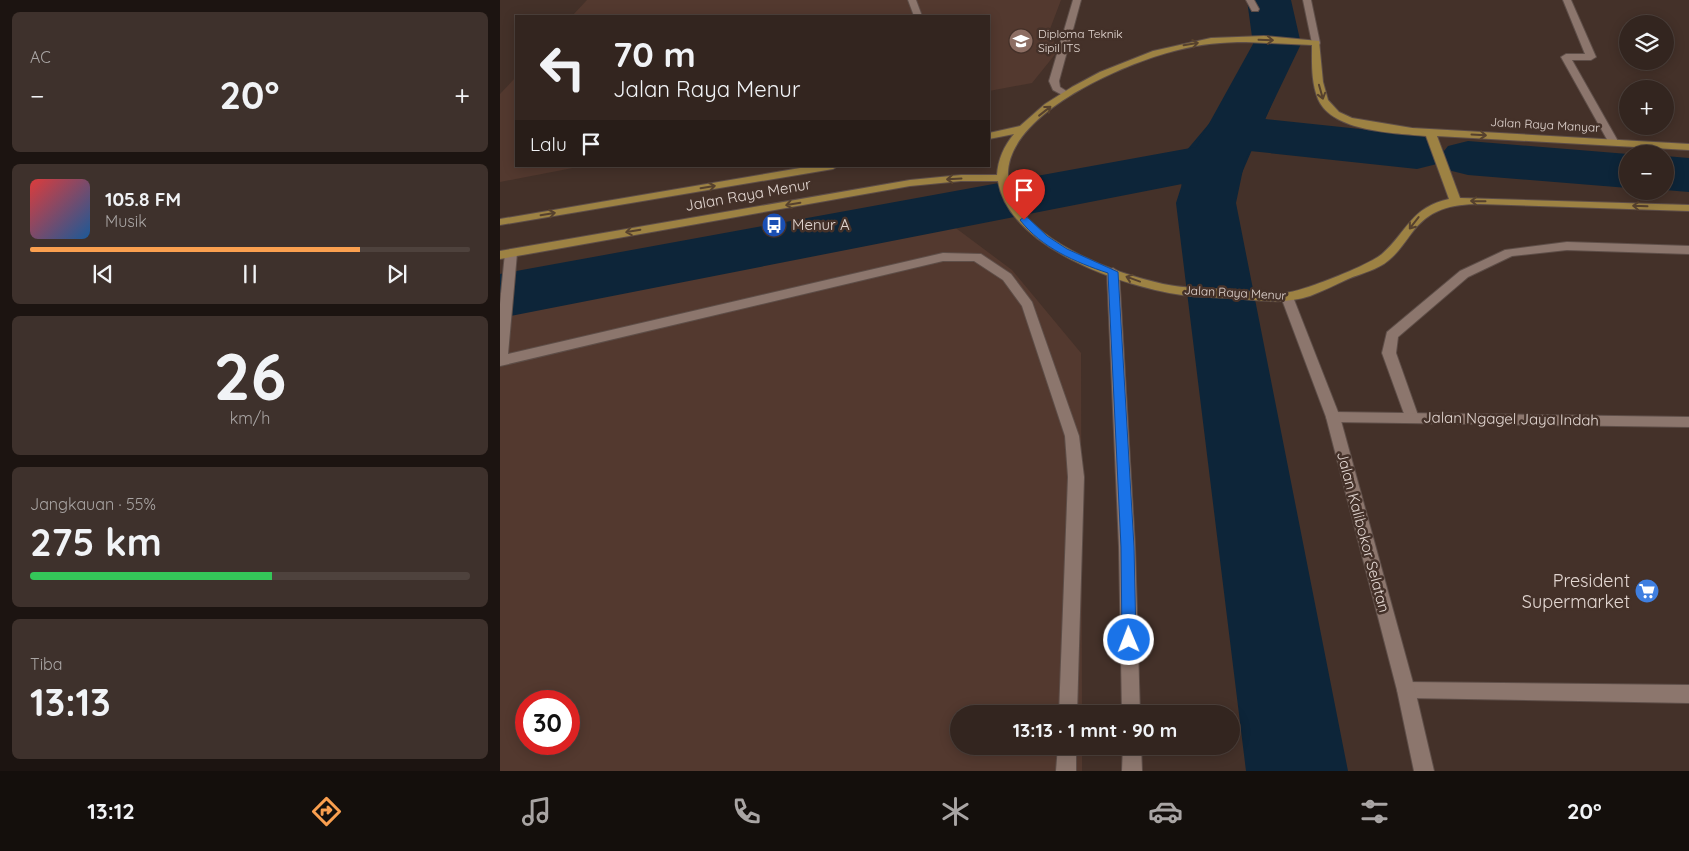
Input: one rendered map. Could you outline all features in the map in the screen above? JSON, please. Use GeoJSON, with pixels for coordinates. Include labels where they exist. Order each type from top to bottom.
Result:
{"type":"FeatureCollection","features":[{"type":"Feature","properties":{"kind":"main road","name":"Jalan Raya Menur"},"geometry":{"type":"LineString","coordinates":[[1316,43],[1247,39],[1199,43],[1159,51],[1113,69],[1066,94],[1021,130],[1006,154],[1002,178],[1006,194],[1014,211],[1044,238],[1063,251],[1086,262],[1141,282],[1180,291],[1279,297],[1301,294],[1381,260],[1394,249],[1418,218],[1438,204],[1455,200]]}},
{"type":"Feature","properties":{"kind":"main road"},"geometry":{"type":"LineString","coordinates":[[1316,43],[1318,83],[1324,102],[1333,113],[1345,120],[1364,125],[1430,132],[1455,200],[1689,208]]}},
{"type":"Feature","properties":{"kind":"main road","name":"Jalan Raya Menur"},"geometry":{"type":"LineString","coordinates":[[990,136],[1021,130]]}},
{"type":"Feature","properties":{"kind":"main road","name":"Jalan Raya Manyar"},"geometry":{"type":"LineString","coordinates":[[1430,132],[1689,147]]}},
{"type":"Feature","properties":{"kind":"main road","name":"Jalan Raya Menur"},"geometry":{"type":"LineString","coordinates":[[500,222],[812,168]]}},
{"type":"Feature","properties":{"kind":"main road","name":"Jalan Raya Menur"},"geometry":{"type":"LineString","coordinates":[[505,254],[910,183],[961,178],[1002,178]]}},
{"type":"Feature","properties":{"kind":"street"},"geometry":{"type":"LineString","coordinates":[[912,0],[918,15]]}},
{"type":"Feature","properties":{"kind":"street"},"geometry":{"type":"LineString","coordinates":[[1066,94],[1056,88],[1054,81],[1077,0]]}},
{"type":"Feature","properties":{"kind":"street"},"geometry":{"type":"LineString","coordinates":[[1250,0],[1255,9]]}},
{"type":"Feature","properties":{"kind":"street"},"geometry":{"type":"LineString","coordinates":[[1307,0],[1316,43]]}},
{"type":"Feature","properties":{"kind":"street"},"geometry":{"type":"LineString","coordinates":[[1567,0],[1591,57],[1566,57],[1614,142]]}},
{"type":"Feature","properties":{"kind":"street"},"geometry":{"type":"LineString","coordinates":[[1412,418],[1389,353],[1392,334],[1464,274],[1510,253],[1566,246],[1689,250]]}},
{"type":"Feature","properties":{"kind":"street"},"geometry":{"type":"LineString","coordinates":[[505,254],[510,277],[500,361],[943,257],[977,256],[1007,277],[1028,306],[1072,436],[1076,477],[1068,705]]}},
{"type":"Feature","properties":{"kind":"street"},"geometry":{"type":"LineString","coordinates":[[1113,272],[1127,547],[1131,705]]}},
{"type":"Feature","properties":{"kind":"street","name":"Jalan Kalibokor Selatan"},"geometry":{"type":"LineString","coordinates":[[1279,297],[1333,417],[1406,690],[1424,771]]}},
{"type":"Feature","properties":{"kind":"street","name":"Jalan Ngagel Jaya Indah"},"geometry":{"type":"LineString","coordinates":[[1333,417],[1689,422]]}},
{"type":"Feature","properties":{"kind":"street"},"geometry":{"type":"LineString","coordinates":[[1406,690],[1689,694]]}},
{"type":"Feature","properties":{"kind":"street"},"geometry":{"type":"LineString","coordinates":[[1066,771],[1067,755]]}},
{"type":"Feature","properties":{"kind":"street"},"geometry":{"type":"LineString","coordinates":[[1132,755],[1132,771]]}},
{"type":"Feature","properties":{"kind":"shaded area","name":"Diploma Teknik Sipil ITS"},"geometry":{"type":"Polygon","coordinates":[[[587,0],[1061,0],[1050,29],[1057,52],[1032,83],[990,91],[990,15],[573,15],[587,0]]]}},
{"type":"Feature","properties":{"kind":"shaded area"},"geometry":{"type":"Polygon","coordinates":[[[515,78],[515,167],[578,167],[500,182],[500,94],[515,78]]]}},
{"type":"Feature","properties":{"kind":"shaded area"},"geometry":{"type":"Polygon","coordinates":[[[953,226],[1012,270],[1081,353],[1082,705],[950,705],[950,755],[1082,755],[1082,771],[500,771],[500,316],[953,226]]]}},
{"type":"Feature","properties":{"kind":"water"},"geometry":{"type":"Polygon","coordinates":[[[1251,50],[1289,55],[1280,85],[1226,210],[1238,268],[1195,270],[1180,175],[1186,151],[1218,113],[1251,50]]]}},
{"type":"Feature","properties":{"kind":"waterway"},"geometry":{"type":"LineString","coordinates":[[1231,132],[1277,44],[1269,0]]}},
{"type":"Feature","properties":{"kind":"waterway"},"geometry":{"type":"LineString","coordinates":[[1217,160],[1231,132]]}},
{"type":"Feature","properties":{"kind":"waterway"},"geometry":{"type":"LineString","coordinates":[[1231,132],[1417,152]]}},
{"type":"Feature","properties":{"kind":"waterway"},"geometry":{"type":"LineString","coordinates":[[1468,158],[1619,170]]}},
{"type":"Feature","properties":{"kind":"waterway"},"geometry":{"type":"LineString","coordinates":[[500,296],[1217,160]]}},
{"type":"Feature","properties":{"kind":"waterway"},"geometry":{"type":"LineString","coordinates":[[1217,160],[1206,203],[1297,771]]}},
{"type":"Feature","properties":{"kind":"waterway"},"geometry":{"type":"LineString","coordinates":[[1674,174],[1689,175]]}},
{"type":"Feature","properties":{"kind":"place","name":"Diploma Teknik Sipil ITS"},"geometry":{"type":"Point","coordinates":[1021,41]}},
{"type":"Feature","properties":{"kind":"place","name":"Menur A"},"geometry":{"type":"Point","coordinates":[774,225]}},
{"type":"Feature","properties":{"kind":"place","name":"President Supermarket"},"geometry":{"type":"Point","coordinates":[1647,591]}},
{"type":"Feature","properties":{"kind":"route"},"geometry":{"type":"LineString","coordinates":[[1024,220],[1044,238],[1063,251],[1113,272],[1127,547],[1129,640]]}}]}
